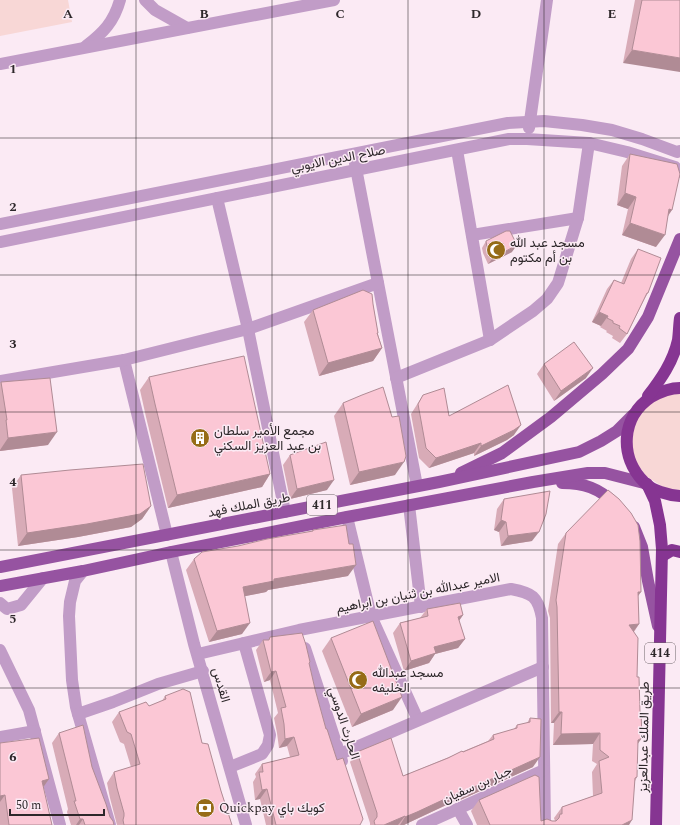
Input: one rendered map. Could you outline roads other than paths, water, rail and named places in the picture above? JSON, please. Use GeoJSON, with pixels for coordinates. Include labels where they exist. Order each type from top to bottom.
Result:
{"type":"FeatureCollection","features":[{"type":"Feature","properties":{"kind":"highway"},"geometry":{"type":"LineString","coordinates":[[633,415],[665,373],[678,341],[680,326]]}},
{"type":"Feature","properties":{"kind":"highway"},"geometry":{"type":"LineString","coordinates":[[644,402],[659,392],[680,388]]}},
{"type":"Feature","properties":{"kind":"highway","name":"طريق الملك عبدالعزيز"},"geometry":{"type":"LineString","coordinates":[[633,415],[627,432],[627,451],[633,468],[646,484],[655,501],[660,525],[662,556],[656,825]]}},
{"type":"Feature","properties":{"kind":"highway"},"geometry":{"type":"LineString","coordinates":[[646,484],[660,492],[680,496]]}},
{"type":"Feature","properties":{"kind":"highway"},"geometry":{"type":"LineString","coordinates":[[662,556],[672,550],[680,552]]}},
{"type":"Feature","properties":{"kind":"main road"},"geometry":{"type":"LineString","coordinates":[[438,482],[502,453],[551,417],[602,374],[628,349],[648,317],[680,239]]}},
{"type":"Feature","properties":{"kind":"main road","name":"طريق الملك فهد"},"geometry":{"type":"LineString","coordinates":[[0,567],[438,482],[579,452],[617,431],[633,415]]}},
{"type":"Feature","properties":{"kind":"main road","name":"411"},"geometry":{"type":"LineString","coordinates":[[0,586],[83,571],[346,517],[588,473],[605,473],[646,484]]}},
{"type":"Feature","properties":{"kind":"main road"},"geometry":{"type":"LineString","coordinates":[[533,482],[574,483],[591,487],[608,496],[625,514],[634,528],[642,547],[661,637]]}},
{"type":"Feature","properties":{"kind":"street"},"geometry":{"type":"LineString","coordinates":[[84,48],[101,34],[110,23],[118,9],[120,0]]}},
{"type":"Feature","properties":{"kind":"street"},"geometry":{"type":"LineString","coordinates":[[145,0],[155,10],[187,28]]}},
{"type":"Feature","properties":{"kind":"street"},"geometry":{"type":"LineString","coordinates":[[0,64],[334,0]]}},
{"type":"Feature","properties":{"kind":"street"},"geometry":{"type":"LineString","coordinates":[[527,139],[547,0]]}},
{"type":"Feature","properties":{"kind":"street","name":"صلاح الدين الايوبي"},"geometry":{"type":"LineString","coordinates":[[0,224],[508,123],[544,121],[582,125],[612,130],[677,152],[680,151]]}},
{"type":"Feature","properties":{"kind":"street","name":"صلاح الدين الايوبي"},"geometry":{"type":"LineString","coordinates":[[0,242],[509,139],[589,143],[627,152],[675,167],[680,172]]}},
{"type":"Feature","properties":{"kind":"street"},"geometry":{"type":"LineString","coordinates":[[396,378],[490,340],[533,311],[546,299],[558,283],[578,218],[589,143]]}},
{"type":"Feature","properties":{"kind":"street"},"geometry":{"type":"LineString","coordinates":[[457,150],[490,340]]}},
{"type":"Feature","properties":{"kind":"street"},"geometry":{"type":"LineString","coordinates":[[353,154],[417,486]]}},
{"type":"Feature","properties":{"kind":"street"},"geometry":{"type":"LineString","coordinates":[[217,198],[248,329],[285,512]]}},
{"type":"Feature","properties":{"kind":"street"},"geometry":{"type":"LineString","coordinates":[[472,235],[578,218]]}},
{"type":"Feature","properties":{"kind":"street"},"geometry":{"type":"LineString","coordinates":[[0,381],[124,360],[248,329],[378,283]]}},
{"type":"Feature","properties":{"kind":"street"},"geometry":{"type":"LineString","coordinates":[[124,360],[167,535]]}},
{"type":"Feature","properties":{"kind":"street"},"geometry":{"type":"LineString","coordinates":[[409,505],[421,607]]}},
{"type":"Feature","properties":{"kind":"street"},"geometry":{"type":"LineString","coordinates":[[346,517],[371,616],[418,720]]}},
{"type":"Feature","properties":{"kind":"street","name":"القدس"},"geometry":{"type":"LineString","coordinates":[[171,552],[194,644],[203,670],[246,825]]}},
{"type":"Feature","properties":{"kind":"street"},"geometry":{"type":"LineString","coordinates":[[83,571],[75,582],[70,602],[69,616],[72,680],[76,707],[110,825]]}},
{"type":"Feature","properties":{"kind":"street"},"geometry":{"type":"LineString","coordinates":[[0,603],[7,609],[21,605],[43,578]]}},
{"type":"Feature","properties":{"kind":"street","name":"الامير عبدالله بن ثنيان بن ابراهيم"},"geometry":{"type":"LineString","coordinates":[[198,654],[299,630],[371,616],[511,589],[523,591],[533,596],[540,607],[542,618],[545,825]]}},
{"type":"Feature","properties":{"kind":"street","name":"الحارث الدوسي"},"geometry":{"type":"LineString","coordinates":[[299,630],[347,775]]}},
{"type":"Feature","properties":{"kind":"street"},"geometry":{"type":"LineString","coordinates":[[230,767],[262,754],[268,745],[270,735],[244,643]]}},
{"type":"Feature","properties":{"kind":"street"},"geometry":{"type":"LineString","coordinates":[[0,650],[29,710],[60,825]]}},
{"type":"Feature","properties":{"kind":"street"},"geometry":{"type":"LineString","coordinates":[[340,754],[543,667]]}},
{"type":"Feature","properties":{"kind":"street"},"geometry":{"type":"LineString","coordinates":[[78,714],[158,684],[203,670]]}},
{"type":"Feature","properties":{"kind":"street"},"geometry":{"type":"LineString","coordinates":[[0,737],[35,731]]}},
{"type":"Feature","properties":{"kind":"street","name":"جبار بن سفيان"},"geometry":{"type":"LineString","coordinates":[[422,825],[544,770]]}},
{"type":"Feature","properties":{"kind":"street"},"geometry":{"type":"LineString","coordinates":[[458,809],[467,825]]}},
{"type":"Feature","properties":{"kind":"place","name":"مسجد عبد الله بن أم مكتوم"},"geometry":{"type":"Point","coordinates":[496,250]}},
{"type":"Feature","properties":{"kind":"place","name":"مجمع الأمير سلطان بن عبد العزيز السكني"},"geometry":{"type":"Point","coordinates":[200,438]}},
{"type":"Feature","properties":{"kind":"place","name":"مسجد عبدالله الخليفه"},"geometry":{"type":"Point","coordinates":[358,680]}},
{"type":"Feature","properties":{"kind":"place","name":"Quickpay كويك باي"},"geometry":{"type":"Point","coordinates":[205,808]}}]}
